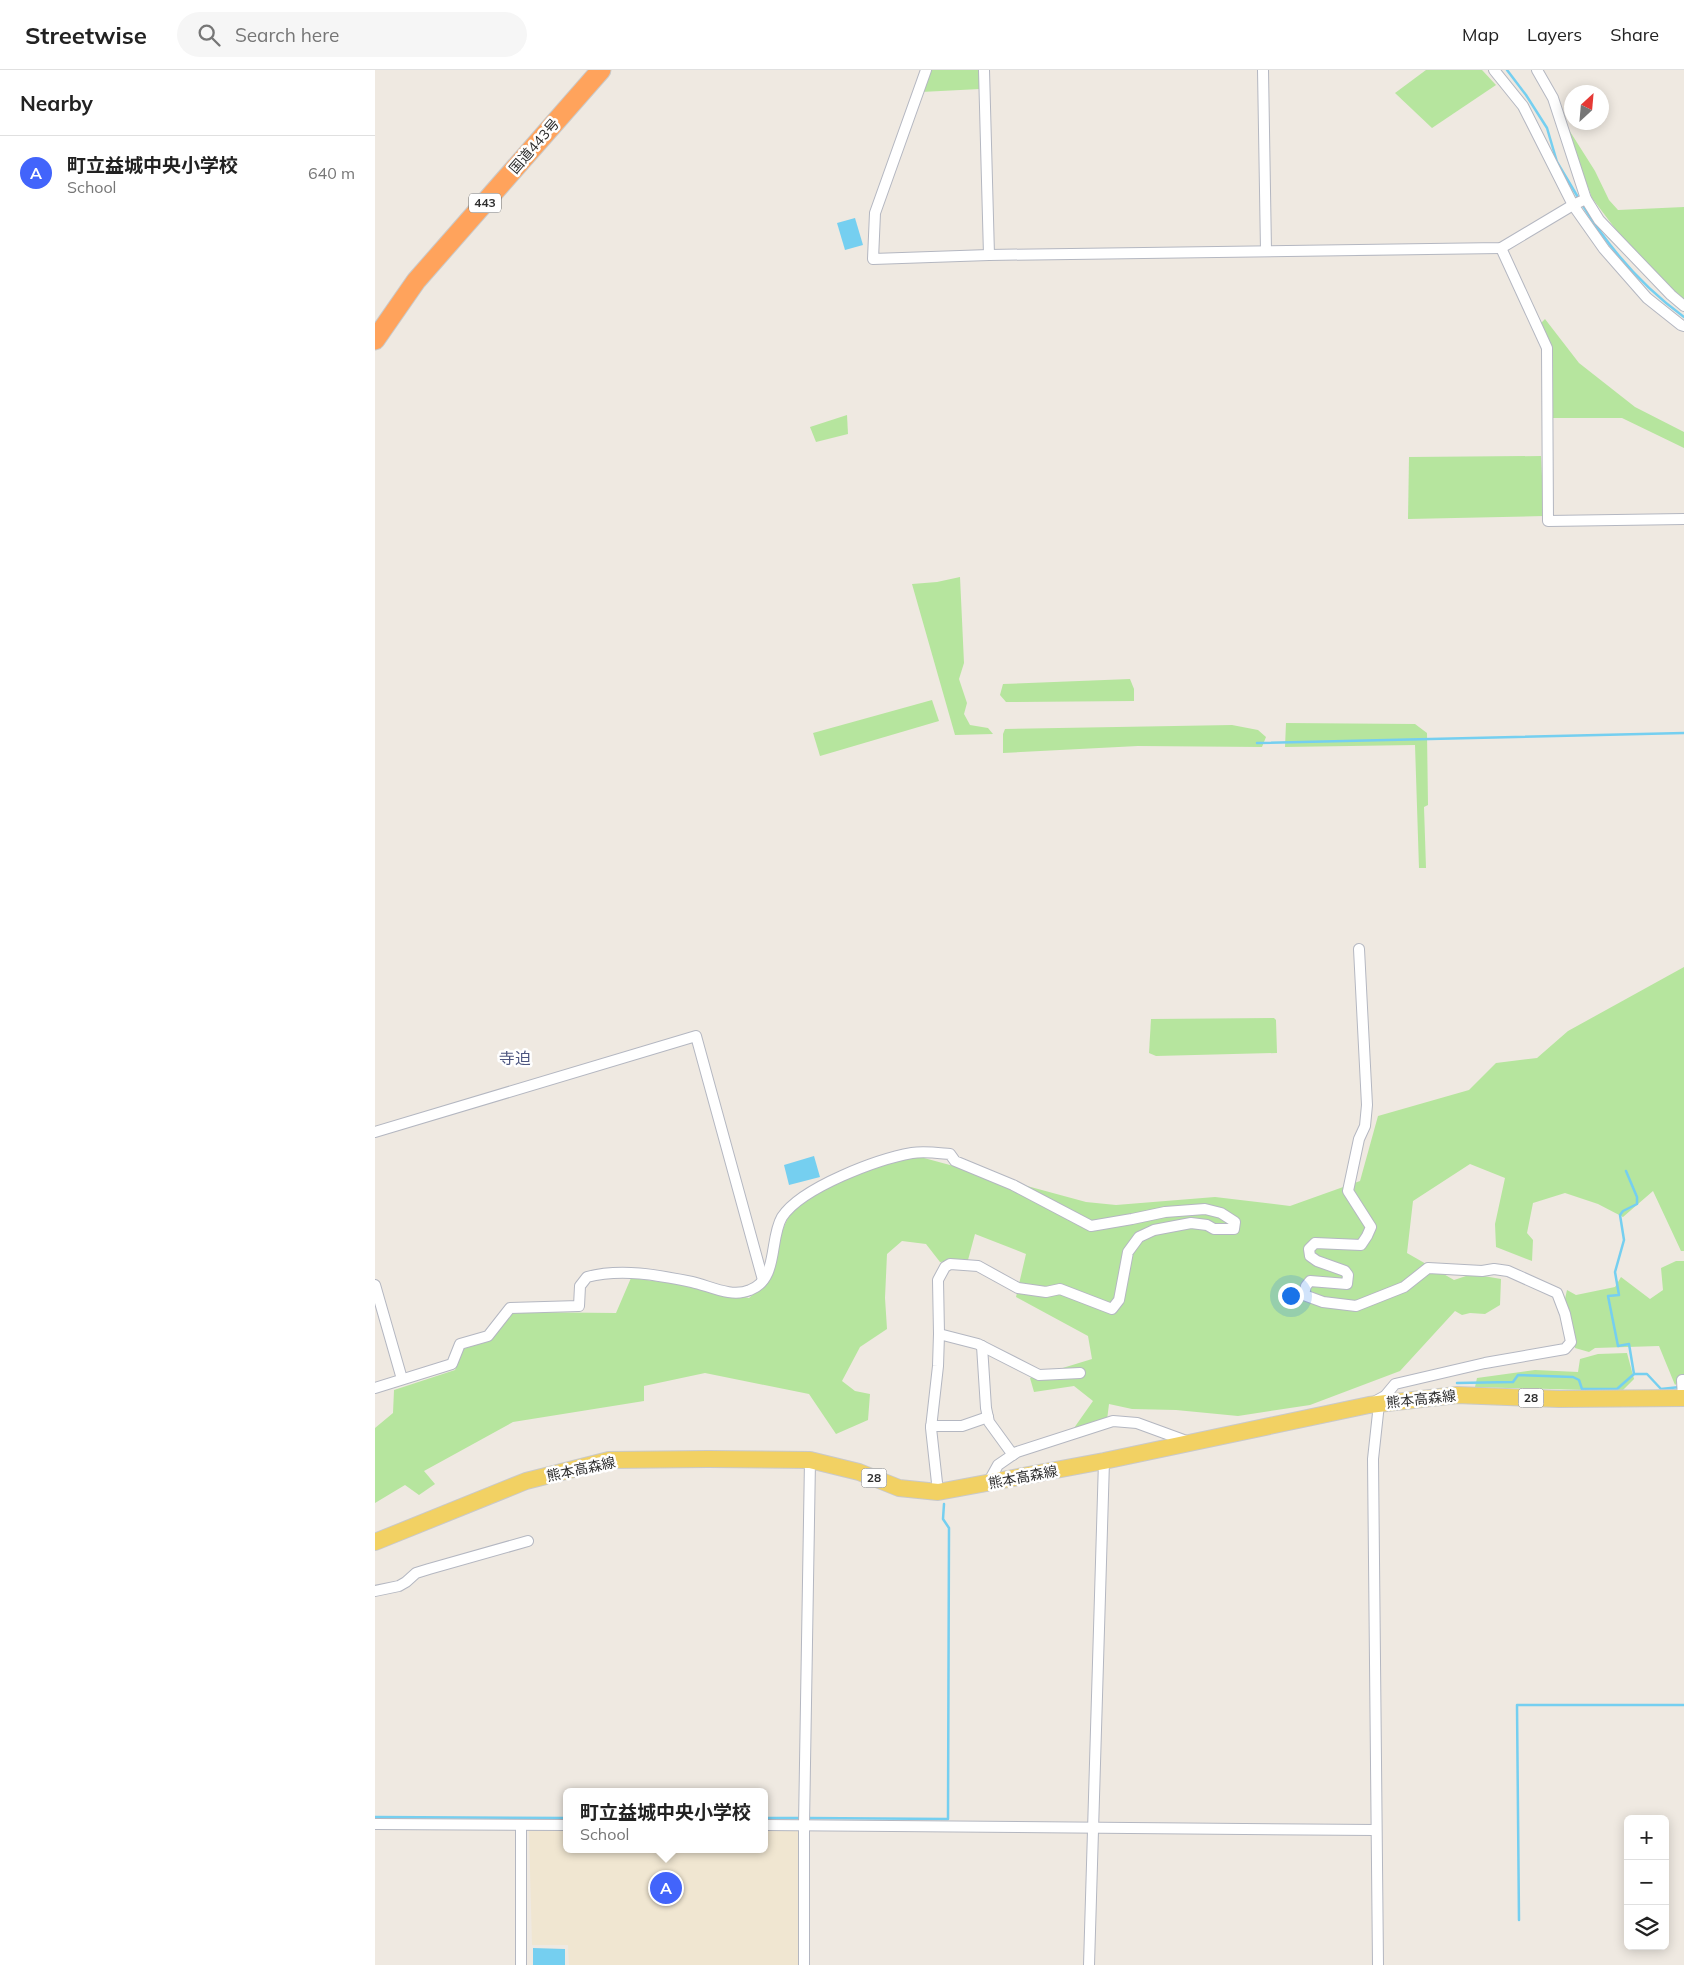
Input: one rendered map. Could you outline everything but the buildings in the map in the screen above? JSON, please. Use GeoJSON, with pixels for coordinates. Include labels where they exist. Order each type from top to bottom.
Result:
{"type":"FeatureCollection","features":[{"type":"Feature","properties":{"kind":"highway","name":"国道443号"},"geometry":{"type":"LineString","coordinates":[[375,340],[416,282],[601,70]]}},
{"type":"Feature","properties":{"kind":"main road","name":"熊本高森線"},"geometry":{"type":"LineString","coordinates":[[375,1542],[526,1481],[609,1460],[811,1460],[859,1472],[899,1488],[938,1492],[1105,1461],[1374,1404],[1457,1395],[1559,1399],[1661,1400],[1683,1398]]}},
{"type":"Feature","properties":{"kind":"street"},"geometry":{"type":"LineString","coordinates":[[926,70],[875,213],[873,259],[989,255],[1501,248],[1586,199]]}},
{"type":"Feature","properties":{"kind":"street"},"geometry":{"type":"LineString","coordinates":[[984,70],[989,255]]}},
{"type":"Feature","properties":{"kind":"street"},"geometry":{"type":"LineString","coordinates":[[1263,70],[1266,251]]}},
{"type":"Feature","properties":{"kind":"street"},"geometry":{"type":"LineString","coordinates":[[1494,70],[1523,106],[1573,205],[1604,249],[1647,298],[1681,326],[1684,326]]}},
{"type":"Feature","properties":{"kind":"street"},"geometry":{"type":"LineString","coordinates":[[1537,70],[1553,98],[1586,199],[1599,220],[1671,295],[1684,306]]}},
{"type":"Feature","properties":{"kind":"street"},"geometry":{"type":"LineString","coordinates":[[1501,248],[1547,348],[1548,522],[1684,519]]}},
{"type":"Feature","properties":{"kind":"street"},"geometry":{"type":"LineString","coordinates":[[1359,950],[1367,1105],[1365,1126],[1359,1139],[1348,1191],[1371,1227],[1361,1245],[1315,1243],[1309,1249],[1310,1256],[1317,1261],[1345,1271],[1348,1275],[1347,1284],[1310,1282],[1306,1286],[1304,1295],[1323,1302],[1356,1306],[1404,1287],[1428,1268],[1508,1271],[1557,1293],[1565,1314],[1571,1342],[1565,1349],[1485,1363],[1395,1384],[1385,1396],[1374,1404],[1377,1965]]}},
{"type":"Feature","properties":{"kind":"street"},"geometry":{"type":"LineString","coordinates":[[375,1132],[696,1036],[763,1280]]}},
{"type":"Feature","properties":{"kind":"street"},"geometry":{"type":"LineString","coordinates":[[375,1388],[452,1364],[460,1344],[488,1336],[510,1308],[579,1306],[580,1286],[587,1276],[637,1273],[693,1282],[732,1293],[751,1290],[763,1280],[771,1265],[776,1229],[783,1215],[809,1192],[855,1170],[913,1152],[950,1154],[955,1162],[1013,1185],[1091,1226],[1165,1212],[1205,1209],[1221,1214],[1235,1222],[1234,1228],[1214,1229],[1207,1225],[1191,1223],[1154,1230],[1139,1237],[1128,1252],[1119,1300],[1113,1309],[1060,1289],[1046,1292],[1018,1288],[978,1266],[950,1264],[945,1267],[938,1280],[938,1366],[931,1426],[938,1492]]}},
{"type":"Feature","properties":{"kind":"street"},"geometry":{"type":"LineString","coordinates":[[375,1285],[402,1379]]}},
{"type":"Feature","properties":{"kind":"street"},"geometry":{"type":"LineString","coordinates":[[939,1334],[982,1346],[1039,1375],[1080,1373]]}},
{"type":"Feature","properties":{"kind":"street"},"geometry":{"type":"LineString","coordinates":[[982,1346],[989,1422],[1013,1455]]}},
{"type":"Feature","properties":{"kind":"street"},"geometry":{"type":"LineString","coordinates":[[1683,1398],[1682,1380],[1684,1380]]}},
{"type":"Feature","properties":{"kind":"street"},"geometry":{"type":"LineString","coordinates":[[931,1426],[962,1426],[988,1417]]}},
{"type":"Feature","properties":{"kind":"street"},"geometry":{"type":"LineString","coordinates":[[988,1483],[998,1465],[1013,1455],[1113,1421],[1137,1423],[1192,1443]]}},
{"type":"Feature","properties":{"kind":"street"},"geometry":{"type":"LineString","coordinates":[[804,1965],[804,1825],[811,1460]]}},
{"type":"Feature","properties":{"kind":"street"},"geometry":{"type":"LineString","coordinates":[[1089,1965],[1105,1461]]}},
{"type":"Feature","properties":{"kind":"street"},"geometry":{"type":"LineString","coordinates":[[375,1591],[399,1586],[416,1573],[429,1568],[528,1541]]}},
{"type":"Feature","properties":{"kind":"street"},"geometry":{"type":"LineString","coordinates":[[375,1824],[563,1825]]}},
{"type":"Feature","properties":{"kind":"street"},"geometry":{"type":"LineString","coordinates":[[521,1825],[521,1965]]}},
{"type":"Feature","properties":{"kind":"street"},"geometry":{"type":"LineString","coordinates":[[768,1825],[1375,1830]]}},
{"type":"Feature","properties":{"kind":"shaded area"},"geometry":{"type":"Polygon","coordinates":[[[768,1829],[801,1829],[801,1965],[569,1965],[568,1945],[532,1945],[529,1831],[563,1831],[563,1853],[768,1853],[768,1829]]]}},
{"type":"Feature","properties":{"kind":"green space"},"geometry":{"type":"Polygon","coordinates":[[[929,70],[979,70],[980,89],[921,92],[929,70]]]}},
{"type":"Feature","properties":{"kind":"green space"},"geometry":{"type":"Polygon","coordinates":[[[1426,70],[1482,70],[1496,85],[1432,128],[1395,93],[1426,70]]]}},
{"type":"Feature","properties":{"kind":"green space"},"geometry":{"type":"Polygon","coordinates":[[[1567,130],[1569,130],[1595,171],[1609,200],[1618,210],[1684,207],[1684,301],[1629,247],[1592,198],[1567,130]]]}},
{"type":"Feature","properties":{"kind":"green space"},"geometry":{"type":"Polygon","coordinates":[[[1545,319],[1579,363],[1635,407],[1684,432],[1684,448],[1622,418],[1552,418],[1540,324],[1545,319]]]}},
{"type":"Feature","properties":{"kind":"green space"},"geometry":{"type":"Polygon","coordinates":[[[847,415],[848,434],[816,442],[810,427],[847,415]]]}},
{"type":"Feature","properties":{"kind":"green space"},"geometry":{"type":"Polygon","coordinates":[[[1541,456],[1544,516],[1408,519],[1409,457],[1541,456]]]}},
{"type":"Feature","properties":{"kind":"green space"},"geometry":{"type":"Polygon","coordinates":[[[960,577],[964,663],[959,679],[967,703],[964,714],[970,725],[988,728],[993,734],[955,735],[912,584],[937,582],[960,577]]]}},
{"type":"Feature","properties":{"kind":"green space"},"geometry":{"type":"Polygon","coordinates":[[[1130,679],[1134,689],[1134,701],[1006,702],[1000,695],[1003,684],[1130,679]]]}},
{"type":"Feature","properties":{"kind":"green space"},"geometry":{"type":"Polygon","coordinates":[[[932,700],[939,721],[820,756],[813,733],[932,700]]]}},
{"type":"Feature","properties":{"kind":"green space"},"geometry":{"type":"Polygon","coordinates":[[[1286,723],[1415,724],[1427,733],[1428,805],[1424,807],[1426,868],[1419,868],[1415,745],[1285,747],[1286,723]]]}},
{"type":"Feature","properties":{"kind":"green space"},"geometry":{"type":"Polygon","coordinates":[[[1232,725],[1258,730],[1266,737],[1262,747],[1138,746],[1003,753],[1003,734],[1005,729],[1232,725]]]}},
{"type":"Feature","properties":{"kind":"green space"},"geometry":{"type":"Polygon","coordinates":[[[1684,967],[1684,1251],[1681,1251],[1653,1191],[1623,1217],[1598,1204],[1565,1193],[1533,1203],[1527,1233],[1533,1240],[1532,1261],[1496,1247],[1495,1224],[1505,1178],[1470,1164],[1413,1201],[1407,1253],[1454,1280],[1472,1274],[1501,1279],[1500,1305],[1485,1314],[1470,1313],[1462,1315],[1455,1311],[1400,1371],[1310,1405],[1238,1416],[1176,1410],[1132,1409],[1109,1404],[1107,1420],[1074,1428],[1093,1401],[1074,1386],[1034,1392],[1030,1378],[1092,1359],[1088,1336],[1016,1297],[1026,1254],[975,1234],[968,1260],[940,1262],[926,1244],[902,1241],[887,1254],[885,1298],[887,1329],[860,1347],[842,1381],[855,1391],[870,1394],[868,1420],[836,1434],[809,1394],[705,1373],[644,1386],[644,1401],[513,1422],[424,1471],[435,1484],[419,1495],[405,1485],[375,1503],[375,1428],[393,1413],[394,1390],[455,1370],[463,1349],[492,1339],[513,1312],[616,1313],[631,1278],[694,1286],[749,1298],[769,1280],[777,1258],[781,1234],[789,1215],[813,1194],[857,1172],[913,1155],[1086,1202],[1116,1205],[1215,1197],[1290,1206],[1360,1181],[1378,1116],[1469,1090],[1496,1063],[1537,1058],[1568,1031],[1684,967]]]}},
{"type":"Feature","properties":{"kind":"green space"},"geometry":{"type":"Polygon","coordinates":[[[1274,1018],[1276,1020],[1277,1053],[1156,1056],[1149,1053],[1151,1019],[1274,1018]]]}},
{"type":"Feature","properties":{"kind":"green space"},"geometry":{"type":"Polygon","coordinates":[[[1676,1261],[1684,1261],[1684,1376],[1675,1385],[1659,1346],[1595,1348],[1589,1352],[1575,1348],[1565,1299],[1567,1290],[1576,1295],[1615,1287],[1621,1277],[1650,1299],[1663,1290],[1661,1268],[1676,1261]]]}},
{"type":"Feature","properties":{"kind":"green space"},"geometry":{"type":"Polygon","coordinates":[[[1627,1353],[1634,1379],[1622,1391],[1475,1387],[1477,1378],[1535,1370],[1578,1372],[1580,1359],[1598,1354],[1627,1353]]]}},
{"type":"Feature","properties":{"kind":"water"},"geometry":{"type":"Polygon","coordinates":[[[855,218],[863,245],[845,250],[837,223],[855,218]]]}},
{"type":"Feature","properties":{"kind":"water"},"geometry":{"type":"Polygon","coordinates":[[[814,1156],[820,1177],[789,1185],[784,1165],[814,1156]]]}},
{"type":"Feature","properties":{"kind":"water"},"geometry":{"type":"Polygon","coordinates":[[[533,1948],[565,1949],[565,1965],[533,1965],[533,1948]]]}},
{"type":"Feature","properties":{"kind":"waterway"},"geometry":{"type":"LineString","coordinates":[[1507,70],[1547,128],[1557,162],[1579,199]]}},
{"type":"Feature","properties":{"kind":"waterway"},"geometry":{"type":"LineString","coordinates":[[1582,204],[1603,236],[1627,265],[1654,293],[1684,317]]}},
{"type":"Feature","properties":{"kind":"waterway"},"geometry":{"type":"LineString","coordinates":[[1257,743],[1684,733]]}},
{"type":"Feature","properties":{"kind":"waterway"},"geometry":{"type":"LineString","coordinates":[[1626,1171],[1637,1197],[1637,1204],[1623,1211],[1620,1215],[1624,1240],[1615,1272],[1619,1295],[1608,1296],[1618,1346],[1629,1344],[1634,1374]]}},
{"type":"Feature","properties":{"kind":"waterway"},"geometry":{"type":"LineString","coordinates":[[1457,1383],[1513,1382],[1518,1375],[1573,1377],[1579,1380],[1582,1389],[1617,1389],[1634,1374],[1647,1374],[1661,1389],[1680,1387]]}},
{"type":"Feature","properties":{"kind":"waterway"},"geometry":{"type":"LineString","coordinates":[[807,1818],[948,1819],[949,1528],[943,1519],[944,1504]]}},
{"type":"Feature","properties":{"kind":"waterway"},"geometry":{"type":"LineString","coordinates":[[1519,1920],[1517,1705],[1684,1705]]}},
{"type":"Feature","properties":{"kind":"waterway"},"geometry":{"type":"LineString","coordinates":[[375,1817],[563,1818]]}},
{"type":"Feature","properties":{"kind":"waterway"},"geometry":{"type":"LineString","coordinates":[[768,1818],[802,1818]]}},
{"type":"Feature","properties":{"kind":"place","name":"町立益城中央小学校"},"geometry":{"type":"Point","coordinates":[666,1888]}},
{"type":"Feature","properties":{"kind":"district","name":"寺迫"},"geometry":{"type":"Point","coordinates":[515,1058]}}]}
